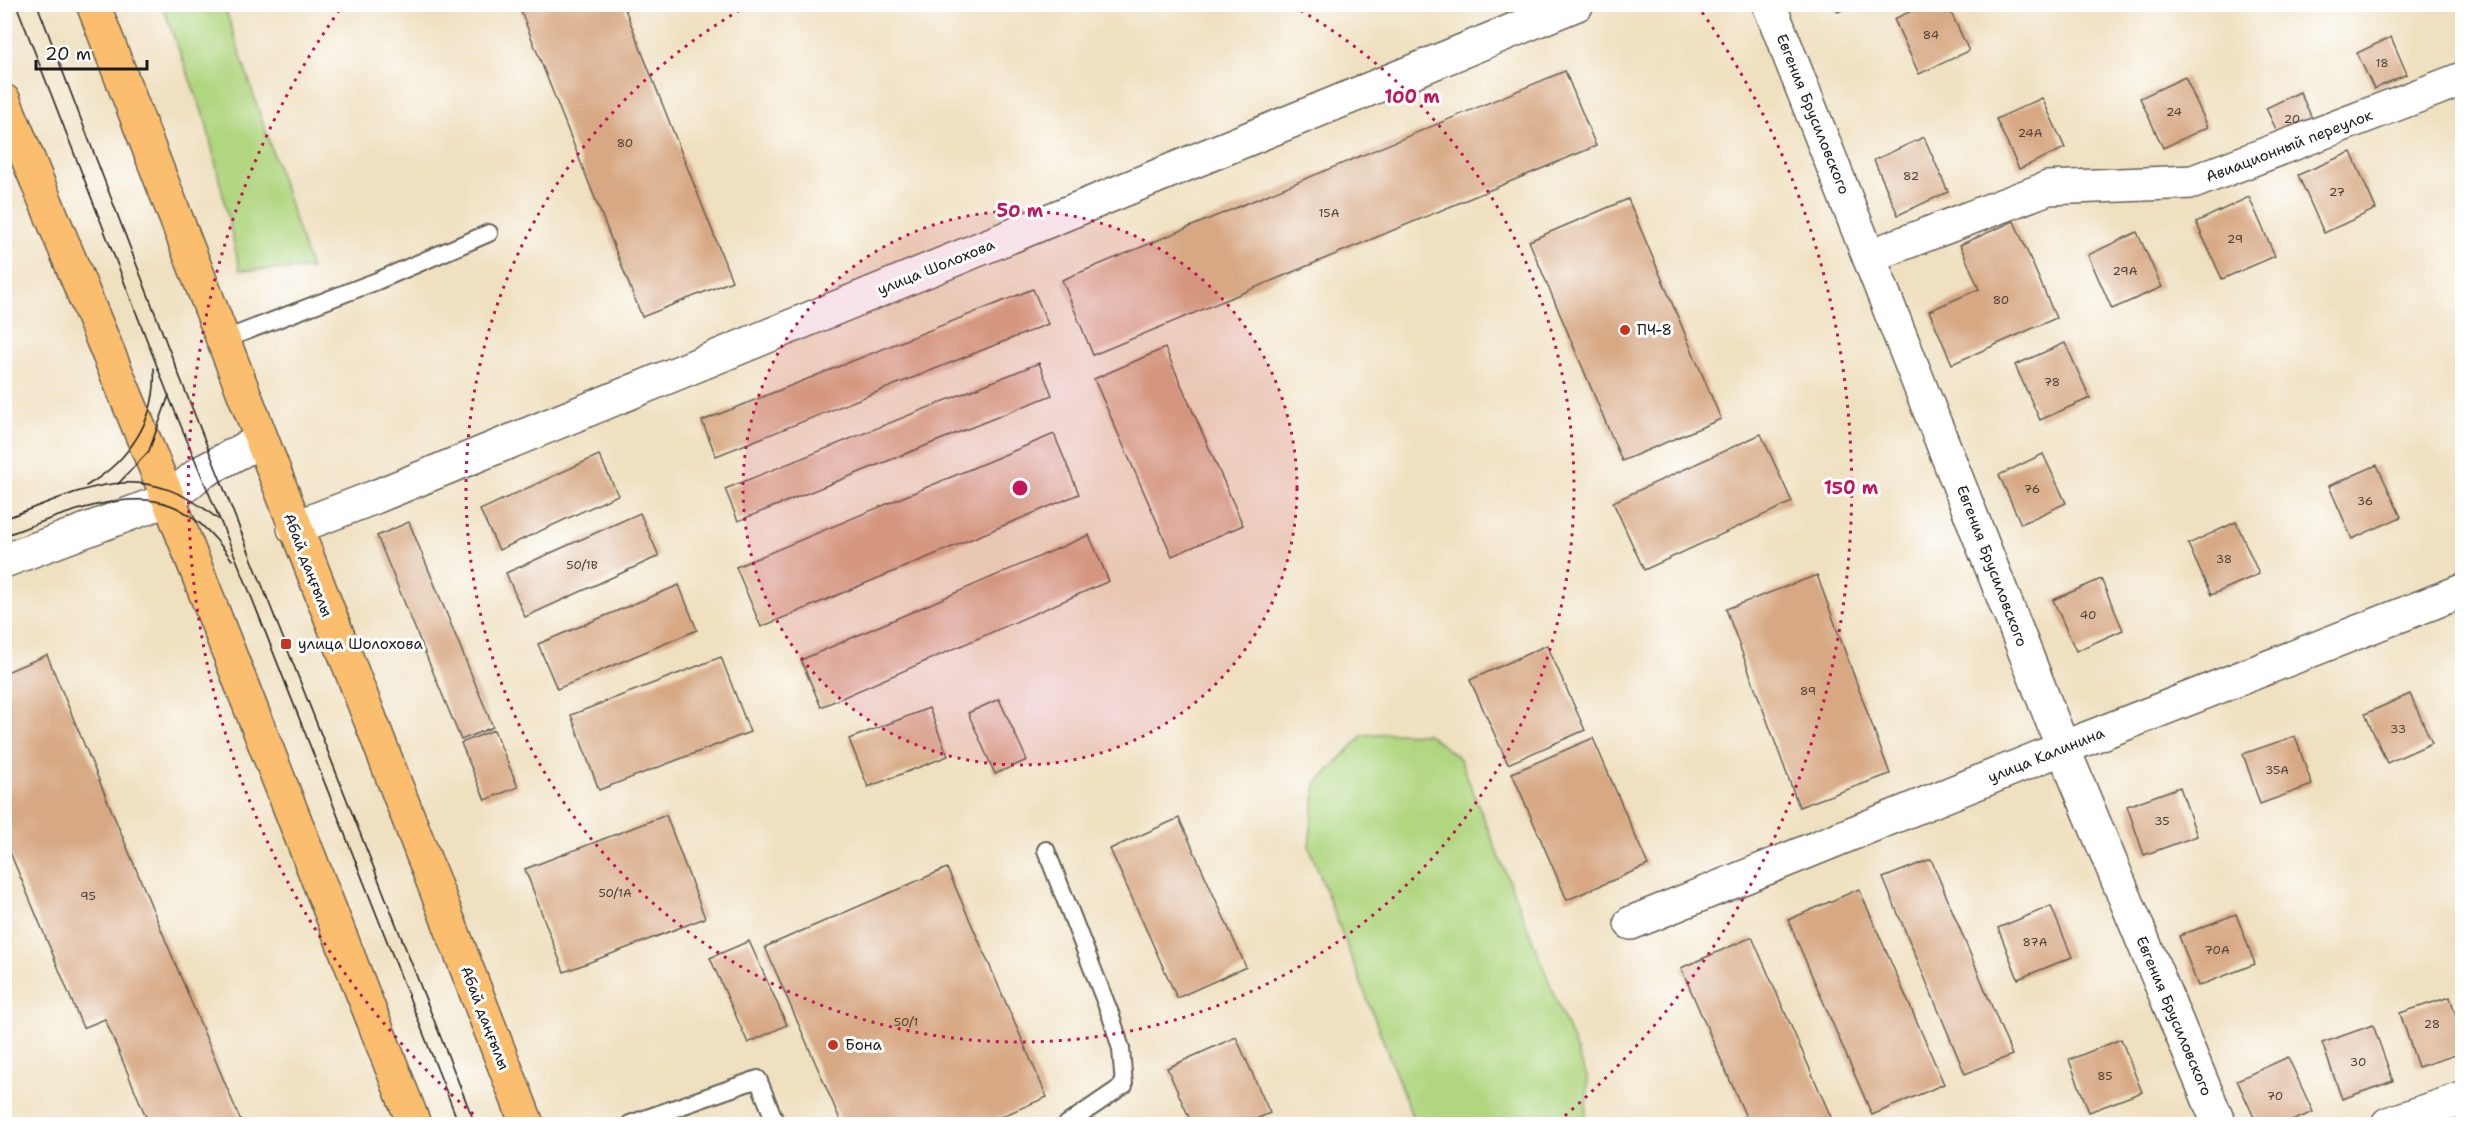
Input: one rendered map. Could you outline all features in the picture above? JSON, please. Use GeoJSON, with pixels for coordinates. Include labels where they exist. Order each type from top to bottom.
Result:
{"type":"FeatureCollection","features":[{"type":"Feature","properties":{"kind":"main road","name":"Абай даңғылы"},"geometry":{"type":"LineString","coordinates":[[93,4],[260,441],[527,1125]]}},
{"type":"Feature","properties":{"kind":"main road"},"geometry":{"type":"LineString","coordinates":[[4,101],[169,499],[414,1125]]}},
{"type":"Feature","properties":{"kind":"street","name":"улица Шолохова"},"geometry":{"type":"LineString","coordinates":[[294,528],[386,493],[1576,4]]}},
{"type":"Feature","properties":{"kind":"street","name":"Евгения Брусиловского"},"geometry":{"type":"LineString","coordinates":[[1769,4],[2063,748],[2219,1125]]}},
{"type":"Feature","properties":{"kind":"street","name":"Авиационный переулок"},"geometry":{"type":"LineString","coordinates":[[1870,256],[2048,188],[2193,182],[2463,79]]}},
{"type":"Feature","properties":{"kind":"street"},"geometry":{"type":"LineString","coordinates":[[4,561],[169,499],[200,473],[260,441]]}},
{"type":"Feature","properties":{"kind":"street","name":"улица Калинина"},"geometry":{"type":"LineString","coordinates":[[1631,923],[2063,748],[2463,591]]}},
{"type":"Feature","properties":{"kind":"street"},"geometry":{"type":"LineString","coordinates":[[2388,1125],[2463,1099]]}},
{"type":"Feature","properties":{"kind":"lane"},"geometry":{"type":"LineString","coordinates":[[223,340],[377,281],[489,233]]}},
{"type":"Feature","properties":{"kind":"lane"},"geometry":{"type":"LineString","coordinates":[[1046,850],[1111,1016],[1121,1049],[1124,1085],[1067,1125]]}},
{"type":"Feature","properties":{"kind":"lane"},"geometry":{"type":"LineString","coordinates":[[630,1125],[758,1078],[776,1125]]}},
{"type":"Feature","properties":{"kind":"green space"},"geometry":{"type":"Polygon","coordinates":[[[162,5],[224,5],[311,269],[240,270],[206,122],[162,5]]]}},
{"type":"Feature","properties":{"kind":"green space"},"geometry":{"type":"Polygon","coordinates":[[[1428,734],[1460,759],[1588,1079],[1585,1124],[1415,1124],[1309,847],[1316,784],[1363,735],[1428,734]]]}},
{"type":"Feature","properties":{"kind":"building"},"geometry":{"type":"Polygon","coordinates":[[[518,4],[623,4],[732,281],[642,317],[518,4]]]}},
{"type":"Feature","properties":{"kind":"building"},"geometry":{"type":"Polygon","coordinates":[[[1834,4],[1855,4],[1838,12],[1834,4]]]}},
{"type":"Feature","properties":{"kind":"building"},"geometry":{"type":"Polygon","coordinates":[[[1926,4],[1947,4],[1969,51],[1919,74],[1894,19],[1926,4]]]}},
{"type":"Feature","properties":{"kind":"building"},"geometry":{"type":"Polygon","coordinates":[[[2391,37],[2407,74],[2374,89],[2357,53],[2391,37]]]}},
{"type":"Feature","properties":{"kind":"building"},"geometry":{"type":"Polygon","coordinates":[[[1565,71],[1596,146],[1093,355],[1062,280],[1565,71]]]}},
{"type":"Feature","properties":{"kind":"building"},"geometry":{"type":"Polygon","coordinates":[[[2185,77],[2208,127],[2163,148],[2140,98],[2185,77]]]}},
{"type":"Feature","properties":{"kind":"building"},"geometry":{"type":"Polygon","coordinates":[[[2300,92],[2317,129],[2283,144],[2266,108],[2300,92]]]}},
{"type":"Feature","properties":{"kind":"building"},"geometry":{"type":"Polygon","coordinates":[[[2042,98],[2065,148],[2019,169],[1996,119],[2042,98]]]}},
{"type":"Feature","properties":{"kind":"building"},"geometry":{"type":"Polygon","coordinates":[[[1924,137],[1948,192],[1898,215],[1874,160],[1924,137]]]}},
{"type":"Feature","properties":{"kind":"building"},"geometry":{"type":"Polygon","coordinates":[[[2351,152],[2376,209],[2324,233],[2298,175],[2351,152]]]}},
{"type":"Feature","properties":{"kind":"building"},"geometry":{"type":"Polygon","coordinates":[[[2249,197],[2275,256],[2222,279],[2196,222],[2249,197]]]}},
{"type":"Feature","properties":{"kind":"building","name":"ПЧ-8"},"geometry":{"type":"Polygon","coordinates":[[[1628,199],[1721,419],[1622,461],[1529,241],[1628,199]]]}},
{"type":"Feature","properties":{"kind":"building"},"geometry":{"type":"Polygon","coordinates":[[[2014,221],[2056,318],[1952,364],[1929,311],[1979,289],[1960,245],[2014,221]]]}},
{"type":"Feature","properties":{"kind":"building"},"geometry":{"type":"Polygon","coordinates":[[[2137,232],[2162,287],[2112,309],[2088,255],[2137,232]]]}},
{"type":"Feature","properties":{"kind":"building"},"geometry":{"type":"Polygon","coordinates":[[[1033,289],[1048,324],[716,456],[702,421],[1033,289]]]}},
{"type":"Feature","properties":{"kind":"building"},"geometry":{"type":"Polygon","coordinates":[[[2065,343],[2090,398],[2040,420],[2015,365],[2065,343]]]}},
{"type":"Feature","properties":{"kind":"building"},"geometry":{"type":"Polygon","coordinates":[[[1165,348],[1243,525],[1172,556],[1094,379],[1165,348]]]}},
{"type":"Feature","properties":{"kind":"building"},"geometry":{"type":"Polygon","coordinates":[[[1039,363],[1052,395],[738,521],[725,489],[1039,363]]]}},
{"type":"Feature","properties":{"kind":"building"},"geometry":{"type":"Polygon","coordinates":[[[1054,434],[1079,494],[761,627],[736,567],[1054,434]]]}},
{"type":"Feature","properties":{"kind":"building"},"geometry":{"type":"Polygon","coordinates":[[[1761,434],[1792,502],[1644,570],[1613,502],[1761,434]]]}},
{"type":"Feature","properties":{"kind":"building"},"geometry":{"type":"Polygon","coordinates":[[[2043,454],[2066,503],[2021,524],[1999,475],[2043,454]]]}},
{"type":"Feature","properties":{"kind":"building"},"geometry":{"type":"Polygon","coordinates":[[[599,455],[618,495],[499,550],[480,510],[599,455]]]}},
{"type":"Feature","properties":{"kind":"building"},"geometry":{"type":"Polygon","coordinates":[[[2377,465],[2401,517],[2352,539],[2329,486],[2377,465]]]}},
{"type":"Feature","properties":{"kind":"building"},"geometry":{"type":"Polygon","coordinates":[[[640,513],[659,556],[525,617],[506,573],[640,513]]]}},
{"type":"Feature","properties":{"kind":"building"},"geometry":{"type":"Polygon","coordinates":[[[409,522],[493,727],[461,740],[377,536],[409,522]]]}},
{"type":"Feature","properties":{"kind":"building"},"geometry":{"type":"Polygon","coordinates":[[[2236,522],[2259,574],[2211,595],[2188,544],[2236,522]]]}},
{"type":"Feature","properties":{"kind":"building"},"geometry":{"type":"Polygon","coordinates":[[[1089,535],[1109,581],[821,707],[801,660],[1089,535]]]}},
{"type":"Feature","properties":{"kind":"building"},"geometry":{"type":"Polygon","coordinates":[[[1817,575],[1890,774],[1799,807],[1726,609],[1817,575]]]}},
{"type":"Feature","properties":{"kind":"building"},"geometry":{"type":"Polygon","coordinates":[[[2101,579],[2123,630],[2076,651],[2053,600],[2101,579]]]}},
{"type":"Feature","properties":{"kind":"building"},"geometry":{"type":"Polygon","coordinates":[[[679,585],[697,630],[557,689],[538,644],[679,585]]]}},
{"type":"Feature","properties":{"kind":"building"},"geometry":{"type":"Polygon","coordinates":[[[1547,645],[1585,730],[1508,764],[1470,680],[1547,645]]]}},
{"type":"Feature","properties":{"kind":"building"},"geometry":{"type":"Polygon","coordinates":[[[47,655],[242,1124],[149,1124],[105,1019],[83,1028],[4,838],[4,673],[47,655]]]}},
{"type":"Feature","properties":{"kind":"building"},"geometry":{"type":"Polygon","coordinates":[[[721,657],[750,732],[599,790],[571,715],[721,657]]]}},
{"type":"Feature","properties":{"kind":"building"},"geometry":{"type":"Polygon","coordinates":[[[2410,694],[2432,743],[2387,763],[2365,714],[2410,694]]]}},
{"type":"Feature","properties":{"kind":"building"},"geometry":{"type":"Polygon","coordinates":[[[999,699],[1027,760],[995,774],[968,713],[999,699]]]}},
{"type":"Feature","properties":{"kind":"building"},"geometry":{"type":"Polygon","coordinates":[[[929,708],[948,756],[868,787],[849,739],[929,708]]]}},
{"type":"Feature","properties":{"kind":"building"},"geometry":{"type":"Polygon","coordinates":[[[494,730],[518,787],[485,800],[461,743],[494,730]]]}},
{"type":"Feature","properties":{"kind":"building"},"geometry":{"type":"Polygon","coordinates":[[[2295,736],[2312,785],[2260,804],[2243,754],[2295,736]]]}},
{"type":"Feature","properties":{"kind":"building"},"geometry":{"type":"Polygon","coordinates":[[[1593,738],[1648,865],[1567,900],[1512,773],[1593,738]]]}},
{"type":"Feature","properties":{"kind":"building"},"geometry":{"type":"Polygon","coordinates":[[[2180,787],[2197,836],[2144,855],[2127,806],[2180,787]]]}},
{"type":"Feature","properties":{"kind":"building"},"geometry":{"type":"Polygon","coordinates":[[[666,815],[705,918],[564,972],[525,869],[666,815]]]}},
{"type":"Feature","properties":{"kind":"building"},"geometry":{"type":"Polygon","coordinates":[[[1179,818],[1246,967],[1177,998],[1110,849],[1179,818]]]}},
{"type":"Feature","properties":{"kind":"building"},"geometry":{"type":"Polygon","coordinates":[[[1931,859],[2012,1055],[1965,1074],[1883,878],[1931,859]]]}},
{"type":"Feature","properties":{"kind":"building"},"geometry":{"type":"Polygon","coordinates":[[[947,868],[1047,1097],[984,1124],[842,1124],[765,947],[947,868]]]}},
{"type":"Feature","properties":{"kind":"building"},"geometry":{"type":"Polygon","coordinates":[[[1859,889],[1944,1084],[1872,1115],[1788,920],[1859,889]]]}},
{"type":"Feature","properties":{"kind":"building"},"geometry":{"type":"Polygon","coordinates":[[[2051,906],[2072,957],[2018,979],[1998,928],[2051,906]]]}},
{"type":"Feature","properties":{"kind":"building"},"geometry":{"type":"Polygon","coordinates":[[[2236,914],[2255,964],[2198,986],[2179,936],[2236,914]]]}},
{"type":"Feature","properties":{"kind":"building"},"geometry":{"type":"Polygon","coordinates":[[[1752,937],[1834,1124],[1749,1124],[1681,968],[1752,937]]]}},
{"type":"Feature","properties":{"kind":"building"},"geometry":{"type":"Polygon","coordinates":[[[749,941],[787,1025],[748,1043],[710,958],[749,941]]]}},
{"type":"Feature","properties":{"kind":"building"},"geometry":{"type":"Polygon","coordinates":[[[2450,997],[2462,1035],[2462,1053],[2418,1067],[2400,1013],[2450,997]]]}},
{"type":"Feature","properties":{"kind":"building"},"geometry":{"type":"Polygon","coordinates":[[[2373,1025],[2393,1081],[2342,1099],[2322,1043],[2373,1025]]]}},
{"type":"Feature","properties":{"kind":"building"},"geometry":{"type":"Polygon","coordinates":[[[1236,1037],[1270,1113],[1245,1124],[1192,1124],[1167,1068],[1236,1037]]]}},
{"type":"Feature","properties":{"kind":"building"},"geometry":{"type":"Polygon","coordinates":[[[2121,1039],[2142,1092],[2089,1112],[2069,1060],[2121,1039]]]}},
{"type":"Feature","properties":{"kind":"building"},"geometry":{"type":"Polygon","coordinates":[[[2288,1057],[2313,1112],[2285,1124],[2257,1124],[2237,1080],[2288,1057]]]}},
{"type":"Feature","properties":{"kind":"tram line"},"geometry":{"type":"LineString","coordinates":[[16,4],[169,397],[244,578],[459,1124]]}},
{"type":"Feature","properties":{"kind":"tram line"},"geometry":{"type":"LineString","coordinates":[[37,4],[168,347],[475,1124]]}},
{"type":"Feature","properties":{"kind":"tram line"},"geometry":{"type":"LineString","coordinates":[[86,486],[115,464],[138,436],[151,404],[154,368]]}},
{"type":"Feature","properties":{"kind":"tram line"},"geometry":{"type":"LineString","coordinates":[[118,484],[149,451],[169,395]]}},
{"type":"Feature","properties":{"kind":"tram line"},"geometry":{"type":"LineString","coordinates":[[4,519],[88,489],[113,484],[138,483],[164,488],[190,500],[218,519]]}},
{"type":"Feature","properties":{"kind":"tram line"},"geometry":{"type":"LineString","coordinates":[[4,536],[86,507],[109,502],[151,500],[170,505],[188,514],[212,536],[232,560]]}},
{"type":"Feature","properties":{"kind":"place","name":"ПЧ-8"},"geometry":{"type":"Point","coordinates":[1625,330]}},
{"type":"Feature","properties":{"kind":"place","name":"улица Шолохова"},"geometry":{"type":"Point","coordinates":[286,644]}},
{"type":"Feature","properties":{"kind":"place","name":"Бона"},"geometry":{"type":"Point","coordinates":[833,1045]}}]}
